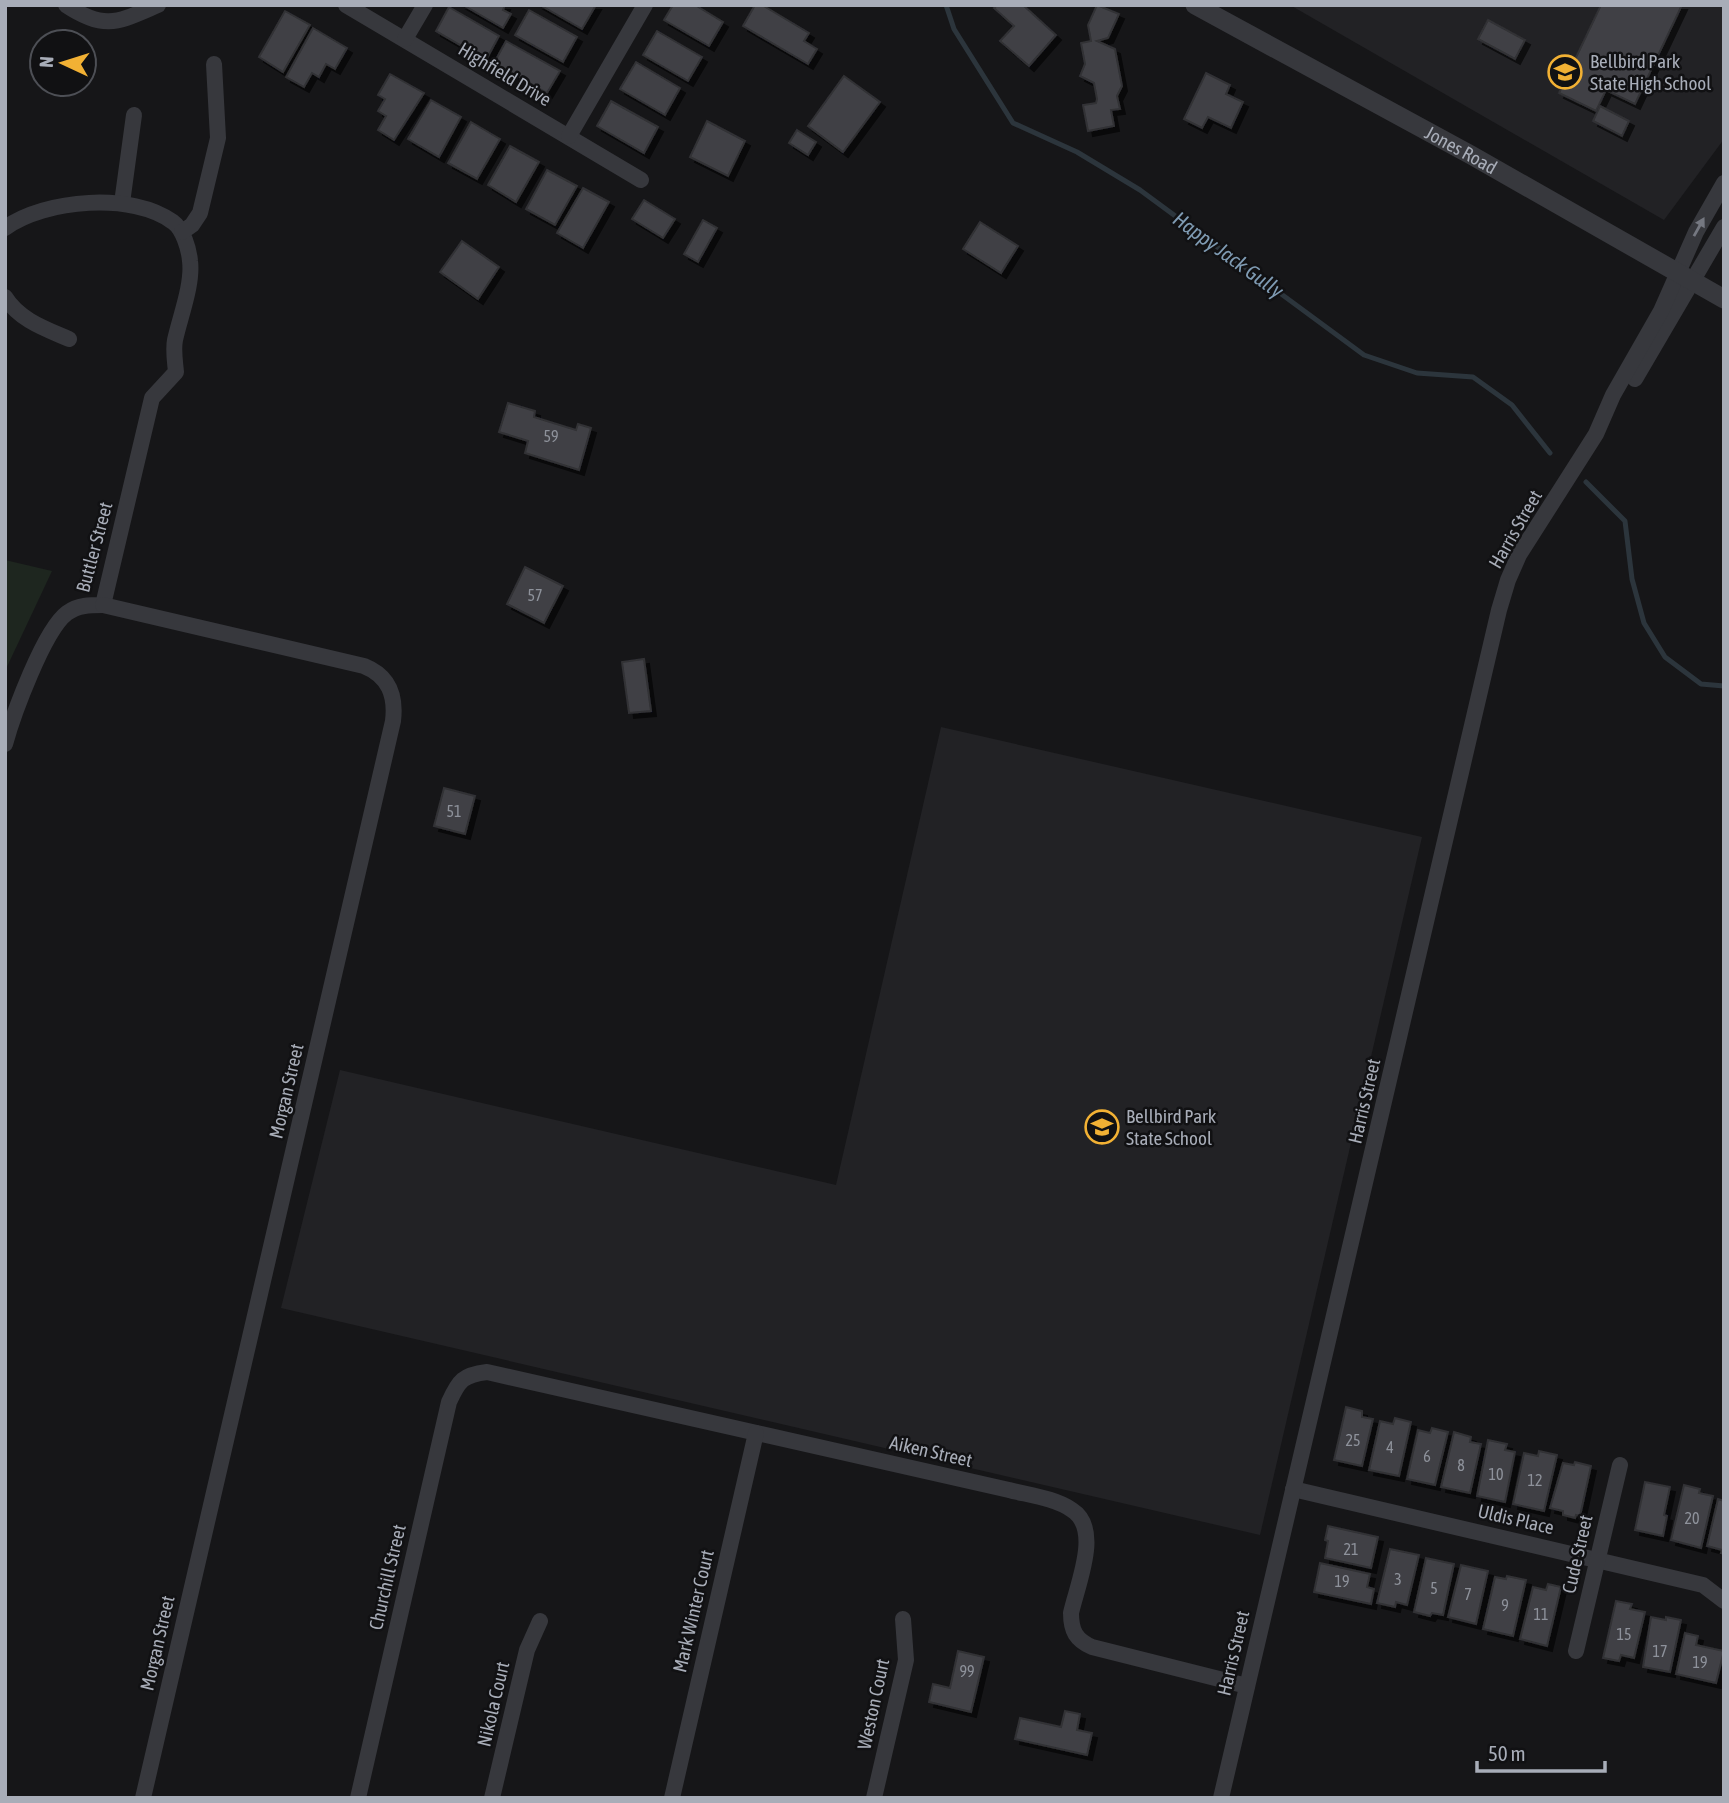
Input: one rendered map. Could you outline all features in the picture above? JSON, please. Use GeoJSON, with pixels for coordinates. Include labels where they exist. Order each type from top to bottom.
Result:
{"type":"FeatureCollection","features":[{"type":"Feature","properties":{"kind":"street"},"geometry":{"type":"LineString","coordinates":[[66,5],[85,18],[106,22],[125,19],[158,5]]}},
{"type":"Feature","properties":{"kind":"street","name":"Highfield Drive"},"geometry":{"type":"LineString","coordinates":[[346,5],[641,180]]}},
{"type":"Feature","properties":{"kind":"street"},"geometry":{"type":"LineString","coordinates":[[405,40],[425,5]]}},
{"type":"Feature","properties":{"kind":"street"},"geometry":{"type":"LineString","coordinates":[[569,136],[645,5]]}},
{"type":"Feature","properties":{"kind":"street","name":"Jones Road"},"geometry":{"type":"LineString","coordinates":[[1195,5],[1471,155],[1724,299]]}},
{"type":"Feature","properties":{"kind":"street"},"geometry":{"type":"LineString","coordinates":[[5,228],[16,220],[73,204],[122,203],[174,222],[182,232],[192,225],[200,213],[218,138],[214,64]]}},
{"type":"Feature","properties":{"kind":"street"},"geometry":{"type":"LineString","coordinates":[[122,203],[134,115]]}},
{"type":"Feature","properties":{"kind":"street"},"geometry":{"type":"LineString","coordinates":[[1685,277],[1696,232],[1724,183]]}},
{"type":"Feature","properties":{"kind":"street"},"geometry":{"type":"LineString","coordinates":[[1685,277],[1724,227]]}},
{"type":"Feature","properties":{"kind":"street","name":"Buttler Street"},"geometry":{"type":"LineString","coordinates":[[5,744],[20,698],[56,624],[74,608],[103,605],[152,398],[176,372],[175,343],[190,262],[182,232]]}},
{"type":"Feature","properties":{"kind":"street","name":"Harris Street"},"geometry":{"type":"LineString","coordinates":[[1221,1798],[1508,580],[1519,555],[1596,434],[1613,395],[1661,311],[1685,277]]}},
{"type":"Feature","properties":{"kind":"street"},"geometry":{"type":"LineString","coordinates":[[5,297],[10,306],[32,323],[69,339]]}},
{"type":"Feature","properties":{"kind":"street","name":"Morgan Street"},"geometry":{"type":"LineString","coordinates":[[103,605],[363,666],[383,678],[391,689],[394,704],[393,722],[143,1798]]}},
{"type":"Feature","properties":{"kind":"street","name":"Aiken Street"},"geometry":{"type":"LineString","coordinates":[[471,1374],[487,1372],[1009,1490],[1071,1508],[1080,1516],[1088,1535],[1071,1613],[1074,1635],[1092,1647],[1247,1686]]}},
{"type":"Feature","properties":{"kind":"street","name":"Churchill Street"},"geometry":{"type":"LineString","coordinates":[[358,1798],[449,1402],[458,1383],[471,1374]]}},
{"type":"Feature","properties":{"kind":"street","name":"Mark Winter Court"},"geometry":{"type":"LineString","coordinates":[[671,1798],[756,1433]]}},
{"type":"Feature","properties":{"kind":"street","name":"Cude Street"},"geometry":{"type":"LineString","coordinates":[[1576,1651],[1620,1465]]}},
{"type":"Feature","properties":{"kind":"street","name":"Uldis Place"},"geometry":{"type":"LineString","coordinates":[[1293,1489],[1703,1585],[1724,1601]]}},
{"type":"Feature","properties":{"kind":"street","name":"Weston Court"},"geometry":{"type":"LineString","coordinates":[[874,1798],[906,1660],[903,1619]]}},
{"type":"Feature","properties":{"kind":"street","name":"Nikola Court"},"geometry":{"type":"LineString","coordinates":[[492,1798],[527,1650],[540,1621]]}},
{"type":"Feature","properties":{"kind":"shaded area","name":"Bellbird Park State High School"},"geometry":{"type":"Polygon","coordinates":[[[1290,5],[1724,5],[1724,139],[1664,220],[1290,5]]]}},
{"type":"Feature","properties":{"kind":"shaded area"},"geometry":{"type":"Polygon","coordinates":[[[5,560],[52,571],[5,671],[5,560]]]}},
{"type":"Feature","properties":{"kind":"shaded area","name":"Bellbird Park State School"},"geometry":{"type":"Polygon","coordinates":[[[941,727],[1422,837],[1260,1535],[281,1308],[340,1070],[836,1185],[941,727]]]}},
{"type":"Feature","properties":{"kind":"building"},"geometry":{"type":"Polygon","coordinates":[[[463,5],[505,5],[503,10],[511,14],[503,28],[463,5]]]}},
{"type":"Feature","properties":{"kind":"building"},"geometry":{"type":"Polygon","coordinates":[[[540,5],[596,5],[582,29],[540,5]]]}},
{"type":"Feature","properties":{"kind":"building"},"geometry":{"type":"Polygon","coordinates":[[[673,5],[695,5],[723,22],[709,46],[664,20],[673,5]]]}},
{"type":"Feature","properties":{"kind":"building"},"geometry":{"type":"Polygon","coordinates":[[[755,5],[762,5],[809,33],[804,41],[817,49],[808,64],[743,26],[755,5]]]}},
{"type":"Feature","properties":{"kind":"building"},"geometry":{"type":"Polygon","coordinates":[[[997,5],[1023,5],[1056,35],[1029,66],[1000,41],[1014,26],[994,8],[997,5]]]}},
{"type":"Feature","properties":{"kind":"building"},"geometry":{"type":"Polygon","coordinates":[[[1097,5],[1119,14],[1108,38],[1097,41],[1115,49],[1122,86],[1117,96],[1120,109],[1111,110],[1114,126],[1088,131],[1083,105],[1096,103],[1097,99],[1094,83],[1080,76],[1085,64],[1081,43],[1091,41],[1088,25],[1097,5]]]}},
{"type":"Feature","properties":{"kind":"building"},"geometry":{"type":"Polygon","coordinates":[[[1601,5],[1682,5],[1635,104],[1606,90],[1596,111],[1559,93],[1601,5]]]}},
{"type":"Feature","properties":{"kind":"building"},"geometry":{"type":"Polygon","coordinates":[[[449,7],[499,36],[486,60],[436,31],[449,7]]]}},
{"type":"Feature","properties":{"kind":"building"},"geometry":{"type":"Polygon","coordinates":[[[529,10],[577,37],[563,62],[515,35],[529,10]]]}},
{"type":"Feature","properties":{"kind":"building"},"geometry":{"type":"Polygon","coordinates":[[[285,11],[310,25],[283,72],[259,57],[285,11]]]}},
{"type":"Feature","properties":{"kind":"building"},"geometry":{"type":"Polygon","coordinates":[[[1488,20],[1525,40],[1515,59],[1478,39],[1488,20]]]}},
{"type":"Feature","properties":{"kind":"building"},"geometry":{"type":"Polygon","coordinates":[[[313,28],[347,48],[335,69],[326,64],[319,77],[312,73],[304,87],[286,77],[313,28]]]}},
{"type":"Feature","properties":{"kind":"building"},"geometry":{"type":"Polygon","coordinates":[[[657,31],[702,57],[688,81],[643,55],[657,31]]]}},
{"type":"Feature","properties":{"kind":"building"},"geometry":{"type":"Polygon","coordinates":[[[506,41],[560,71],[547,93],[494,63],[506,41]]]}},
{"type":"Feature","properties":{"kind":"building"},"geometry":{"type":"Polygon","coordinates":[[[636,62],[680,88],[665,115],[620,89],[636,62]]]}},
{"type":"Feature","properties":{"kind":"building"},"geometry":{"type":"Polygon","coordinates":[[[1206,73],[1230,85],[1226,94],[1243,102],[1231,128],[1208,117],[1202,128],[1184,119],[1206,73]]]}},
{"type":"Feature","properties":{"kind":"building"},"geometry":{"type":"Polygon","coordinates":[[[390,74],[424,93],[394,140],[378,130],[386,116],[378,111],[385,99],[378,95],[390,74]]]}},
{"type":"Feature","properties":{"kind":"building"},"geometry":{"type":"Polygon","coordinates":[[[844,76],[880,102],[843,152],[808,126],[844,76]]]}},
{"type":"Feature","properties":{"kind":"building"},"geometry":{"type":"Polygon","coordinates":[[[431,100],[461,117],[439,157],[408,139],[431,100]]]}},
{"type":"Feature","properties":{"kind":"building"},"geometry":{"type":"Polygon","coordinates":[[[611,101],[658,127],[644,153],[597,126],[611,101]]]}},
{"type":"Feature","properties":{"kind":"building"},"geometry":{"type":"Polygon","coordinates":[[[1600,106],[1629,121],[1622,136],[1593,121],[1600,106]]]}},
{"type":"Feature","properties":{"kind":"building"},"geometry":{"type":"Polygon","coordinates":[[[707,121],[745,141],[728,176],[690,157],[707,121]]]}},
{"type":"Feature","properties":{"kind":"building"},"geometry":{"type":"Polygon","coordinates":[[[471,122],[500,139],[477,179],[448,163],[471,122]]]}},
{"type":"Feature","properties":{"kind":"building"},"geometry":{"type":"Polygon","coordinates":[[[797,130],[816,142],[808,155],[789,143],[797,130]]]}},
{"type":"Feature","properties":{"kind":"building"},"geometry":{"type":"Polygon","coordinates":[[[510,146],[539,162],[516,202],[488,185],[510,146]]]}},
{"type":"Feature","properties":{"kind":"building"},"geometry":{"type":"Polygon","coordinates":[[[547,170],[577,186],[555,225],[526,209],[547,170]]]}},
{"type":"Feature","properties":{"kind":"building"},"geometry":{"type":"Polygon","coordinates":[[[583,188],[609,202],[583,248],[557,233],[583,188]]]}},
{"type":"Feature","properties":{"kind":"building"},"geometry":{"type":"Polygon","coordinates":[[[644,200],[675,219],[663,238],[632,219],[644,200]]]}},
{"type":"Feature","properties":{"kind":"building"},"geometry":{"type":"Polygon","coordinates":[[[703,220],[717,228],[698,262],[684,254],[703,220]]]}},
{"type":"Feature","properties":{"kind":"building"},"geometry":{"type":"Polygon","coordinates":[[[980,222],[1018,246],[1001,273],[963,249],[980,222]]]}},
{"type":"Feature","properties":{"kind":"building"},"geometry":{"type":"Polygon","coordinates":[[[462,241],[499,267],[478,299],[440,272],[462,241]]]}},
{"type":"Feature","properties":{"kind":"building"},"geometry":{"type":"Polygon","coordinates":[[[508,403],[535,411],[534,417],[576,430],[578,424],[591,428],[579,470],[525,453],[528,441],[499,432],[508,403]]]}},
{"type":"Feature","properties":{"kind":"building"},"geometry":{"type":"Polygon","coordinates":[[[525,567],[563,586],[544,623],[507,604],[525,567]]]}},
{"type":"Feature","properties":{"kind":"building"},"geometry":{"type":"Polygon","coordinates":[[[644,659],[651,711],[629,713],[622,662],[644,659]]]}},
{"type":"Feature","properties":{"kind":"building"},"geometry":{"type":"Polygon","coordinates":[[[444,788],[475,796],[465,834],[434,826],[444,788]]]}},
{"type":"Feature","properties":{"kind":"building"},"geometry":{"type":"Polygon","coordinates":[[[1346,1407],[1362,1411],[1362,1417],[1373,1419],[1362,1466],[1334,1460],[1346,1407]]]}},
{"type":"Feature","properties":{"kind":"building"},"geometry":{"type":"Polygon","coordinates":[[[1395,1418],[1411,1422],[1399,1476],[1369,1470],[1380,1421],[1393,1424],[1395,1418]]]}},
{"type":"Feature","properties":{"kind":"building"},"geometry":{"type":"Polygon","coordinates":[[[1432,1428],[1448,1432],[1435,1485],[1407,1479],[1418,1430],[1430,1433],[1432,1428]]]}},
{"type":"Feature","properties":{"kind":"building"},"geometry":{"type":"Polygon","coordinates":[[[1454,1432],[1471,1437],[1470,1442],[1481,1444],[1470,1493],[1441,1487],[1454,1432]]]}},
{"type":"Feature","properties":{"kind":"building"},"geometry":{"type":"Polygon","coordinates":[[[1488,1440],[1507,1444],[1505,1450],[1515,1452],[1505,1502],[1477,1496],[1488,1440]]]}},
{"type":"Feature","properties":{"kind":"building"},"geometry":{"type":"Polygon","coordinates":[[[1539,1451],[1557,1455],[1544,1511],[1513,1504],[1524,1453],[1538,1456],[1539,1451]]]}},
{"type":"Feature","properties":{"kind":"building"},"geometry":{"type":"Polygon","coordinates":[[[1575,1462],[1591,1466],[1580,1516],[1576,1515],[1575,1518],[1550,1508],[1563,1463],[1574,1465],[1575,1462]]]}},
{"type":"Feature","properties":{"kind":"building"},"geometry":{"type":"Polygon","coordinates":[[[1645,1482],[1670,1487],[1663,1536],[1635,1530],[1645,1482]]]}},
{"type":"Feature","properties":{"kind":"building"},"geometry":{"type":"Polygon","coordinates":[[[1684,1485],[1700,1489],[1699,1493],[1713,1496],[1701,1548],[1671,1540],[1684,1485]]]}},
{"type":"Feature","properties":{"kind":"building"},"geometry":{"type":"Polygon","coordinates":[[[1718,1499],[1724,1501],[1724,1554],[1721,1553],[1722,1550],[1707,1546],[1718,1499]]]}},
{"type":"Feature","properties":{"kind":"building"},"geometry":{"type":"Polygon","coordinates":[[[1328,1526],[1378,1537],[1371,1568],[1325,1558],[1328,1526]]]}},
{"type":"Feature","properties":{"kind":"building"},"geometry":{"type":"Polygon","coordinates":[[[1390,1549],[1419,1555],[1407,1605],[1396,1602],[1395,1607],[1377,1603],[1390,1549]]]}},
{"type":"Feature","properties":{"kind":"building"},"geometry":{"type":"Polygon","coordinates":[[[1426,1558],[1454,1564],[1443,1615],[1432,1613],[1430,1616],[1414,1612],[1426,1558]]]}},
{"type":"Feature","properties":{"kind":"building"},"geometry":{"type":"Polygon","coordinates":[[[1320,1563],[1370,1574],[1367,1587],[1374,1589],[1371,1604],[1314,1592],[1320,1563]]]}},
{"type":"Feature","properties":{"kind":"building"},"geometry":{"type":"Polygon","coordinates":[[[1461,1565],[1488,1571],[1476,1624],[1448,1617],[1461,1565]]]}},
{"type":"Feature","properties":{"kind":"building"},"geometry":{"type":"Polygon","coordinates":[[[1507,1576],[1526,1580],[1513,1636],[1483,1629],[1495,1577],[1506,1579],[1507,1576]]]}},
{"type":"Feature","properties":{"kind":"building"},"geometry":{"type":"Polygon","coordinates":[[[1548,1584],[1561,1587],[1547,1646],[1520,1639],[1533,1587],[1546,1590],[1548,1584]]]}},
{"type":"Feature","properties":{"kind":"building"},"geometry":{"type":"Polygon","coordinates":[[[1616,1601],[1632,1604],[1630,1609],[1645,1612],[1634,1658],[1621,1655],[1619,1661],[1603,1658],[1616,1601]]]}},
{"type":"Feature","properties":{"kind":"building"},"geometry":{"type":"Polygon","coordinates":[[[1651,1617],[1681,1620],[1670,1672],[1643,1667],[1651,1617]]]}},
{"type":"Feature","properties":{"kind":"building"},"geometry":{"type":"Polygon","coordinates":[[[1685,1633],[1698,1636],[1696,1645],[1724,1651],[1716,1683],[1676,1674],[1685,1633]]]}},
{"type":"Feature","properties":{"kind":"building"},"geometry":{"type":"Polygon","coordinates":[[[958,1651],[984,1657],[971,1712],[929,1702],[933,1684],[950,1688],[958,1651]]]}},
{"type":"Feature","properties":{"kind":"building"},"geometry":{"type":"Polygon","coordinates":[[[1065,1711],[1080,1714],[1077,1730],[1092,1733],[1087,1755],[1015,1739],[1020,1718],[1061,1727],[1065,1711]]]}},
{"type":"Feature","properties":{"kind":"waterway","name":"Happy Jack Gully"},"geometry":{"type":"LineString","coordinates":[[946,5],[954,29],[1013,123],[1077,152],[1140,190],[1364,355],[1417,373],[1473,377],[1512,405],[1550,453]]}},
{"type":"Feature","properties":{"kind":"waterway","name":"Happy Jack Gully"},"geometry":{"type":"LineString","coordinates":[[1586,482],[1625,521],[1632,579],[1644,623],[1665,657],[1701,684],[1724,686]]}},
{"type":"Feature","properties":{"kind":"place","name":"Bellbird Park State High School"},"geometry":{"type":"Point","coordinates":[1565,72]}},
{"type":"Feature","properties":{"kind":"place","name":"Bellbird Park State School"},"geometry":{"type":"Point","coordinates":[1102,1127]}}]}
